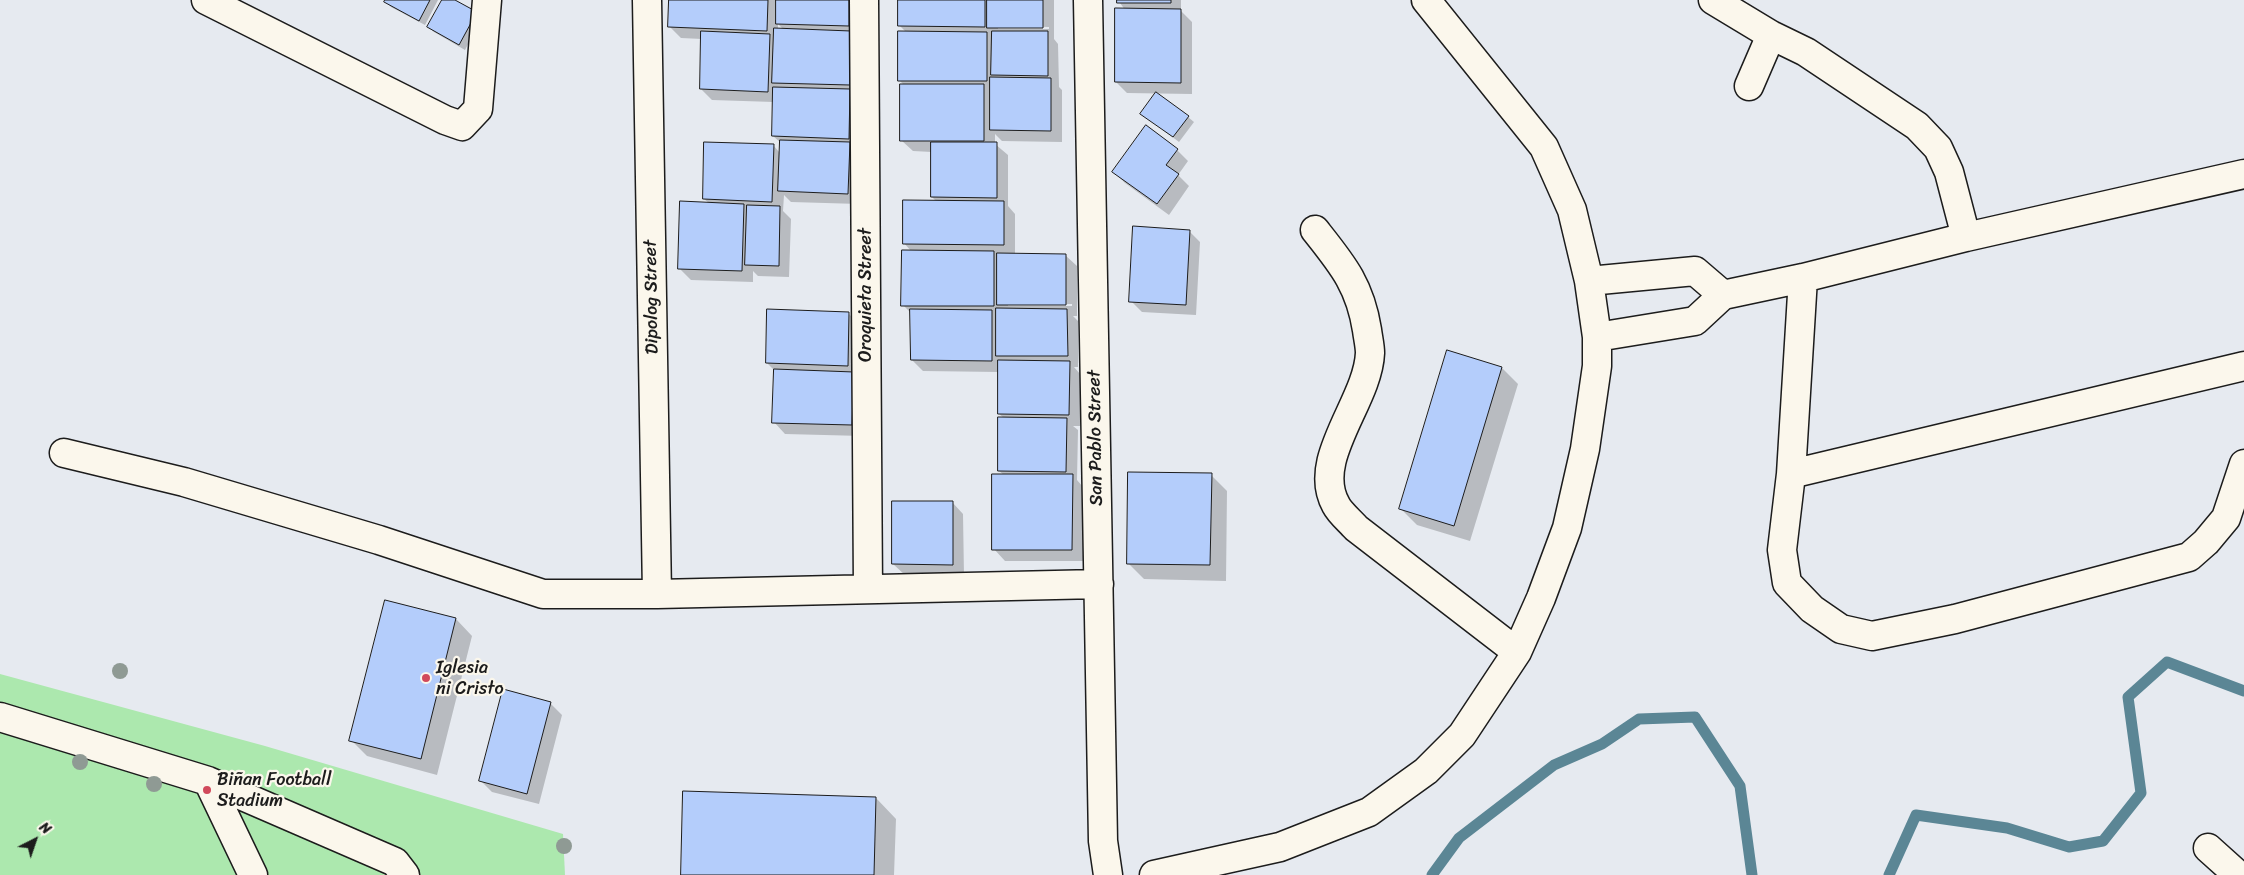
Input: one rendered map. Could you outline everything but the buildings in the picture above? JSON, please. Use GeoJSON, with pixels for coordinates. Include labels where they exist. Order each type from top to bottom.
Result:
{"type":"FeatureCollection","features":[{"type":"Feature","properties":{"kind":"street"},"geometry":{"type":"LineString","coordinates":[[206,0],[444,120],[462,126],[478,109],[487,0]]}},
{"type":"Feature","properties":{"kind":"street","name":"Dipolog Street"},"geometry":{"type":"LineString","coordinates":[[647,0],[657,594]]}},
{"type":"Feature","properties":{"kind":"street","name":"Oroquieta Street"},"geometry":{"type":"LineString","coordinates":[[864,0],[868,589]]}},
{"type":"Feature","properties":{"kind":"street","name":"San Pablo Street"},"geometry":{"type":"LineString","coordinates":[[1088,0],[1103,841],[1108,875]]}},
{"type":"Feature","properties":{"kind":"street"},"geometry":{"type":"LineString","coordinates":[[1154,875],[1280,848],[1369,812],[1426,771],[1462,735],[1517,652],[1541,598],[1567,528],[1585,449],[1597,366],[1597,337],[1589,281],[1572,210],[1544,147],[1426,0]]}},
{"type":"Feature","properties":{"kind":"street"},"geometry":{"type":"LineString","coordinates":[[1713,0],[1806,52],[1918,126],[1938,148],[1949,172],[1966,237]]}},
{"type":"Feature","properties":{"kind":"street"},"geometry":{"type":"LineString","coordinates":[[1749,86],[1771,34]]}},
{"type":"Feature","properties":{"kind":"street"},"geometry":{"type":"LineString","coordinates":[[1597,337],[1695,321],[1723,295],[1804,278],[1966,237],[2244,174]]}},
{"type":"Feature","properties":{"kind":"street"},"geometry":{"type":"LineString","coordinates":[[1315,230],[1347,272],[1359,296],[1370,353],[1363,386],[1330,461],[1328,483],[1336,505],[1356,528],[1517,652]]}},
{"type":"Feature","properties":{"kind":"street"},"geometry":{"type":"LineString","coordinates":[[1589,281],[1694,271],[1723,295]]}},
{"type":"Feature","properties":{"kind":"street"},"geometry":{"type":"LineString","coordinates":[[1804,278],[1791,474],[1782,550],[1787,583],[1812,609],[1841,629],[1872,636],[1955,619],[2189,557],[2206,542],[2226,518],[2244,464]]}},
{"type":"Feature","properties":{"kind":"street"},"geometry":{"type":"LineString","coordinates":[[1791,474],[2244,366]]}},
{"type":"Feature","properties":{"kind":"street"},"geometry":{"type":"LineString","coordinates":[[64,453],[184,482],[379,540],[543,594],[657,594],[1099,584]]}},
{"type":"Feature","properties":{"kind":"street"},"geometry":{"type":"LineString","coordinates":[[0,717],[208,781],[395,862],[405,875]]}},
{"type":"Feature","properties":{"kind":"street"},"geometry":{"type":"LineString","coordinates":[[208,781],[253,875]]}},
{"type":"Feature","properties":{"kind":"street"},"geometry":{"type":"LineString","coordinates":[[2208,848],[2238,875]]}},
{"type":"Feature","properties":{"kind":"green space","name":"Biñan Football Stadium"},"geometry":{"type":"Polygon","coordinates":[[[0,674],[265,746],[563,834],[565,875],[0,875],[0,674]]]}},
{"type":"Feature","properties":{"kind":"waterway"},"geometry":{"type":"LineString","coordinates":[[1889,875],[1916,815],[2007,828],[2069,847],[2103,841],[2141,793],[2128,697],[2167,662],[2244,691]]}},
{"type":"Feature","properties":{"kind":"waterway"},"geometry":{"type":"LineString","coordinates":[[1432,875],[1459,838],[1554,765],[1602,744],[1639,719],[1695,717],[1740,786],[1752,875]]}},
{"type":"Feature","properties":{"kind":"place","name":"Iglesia ni Cristo"},"geometry":{"type":"Point","coordinates":[426,678]}},
{"type":"Feature","properties":{"kind":"place","name":"Biñan Football Stadium"},"geometry":{"type":"Point","coordinates":[207,790]}}]}
